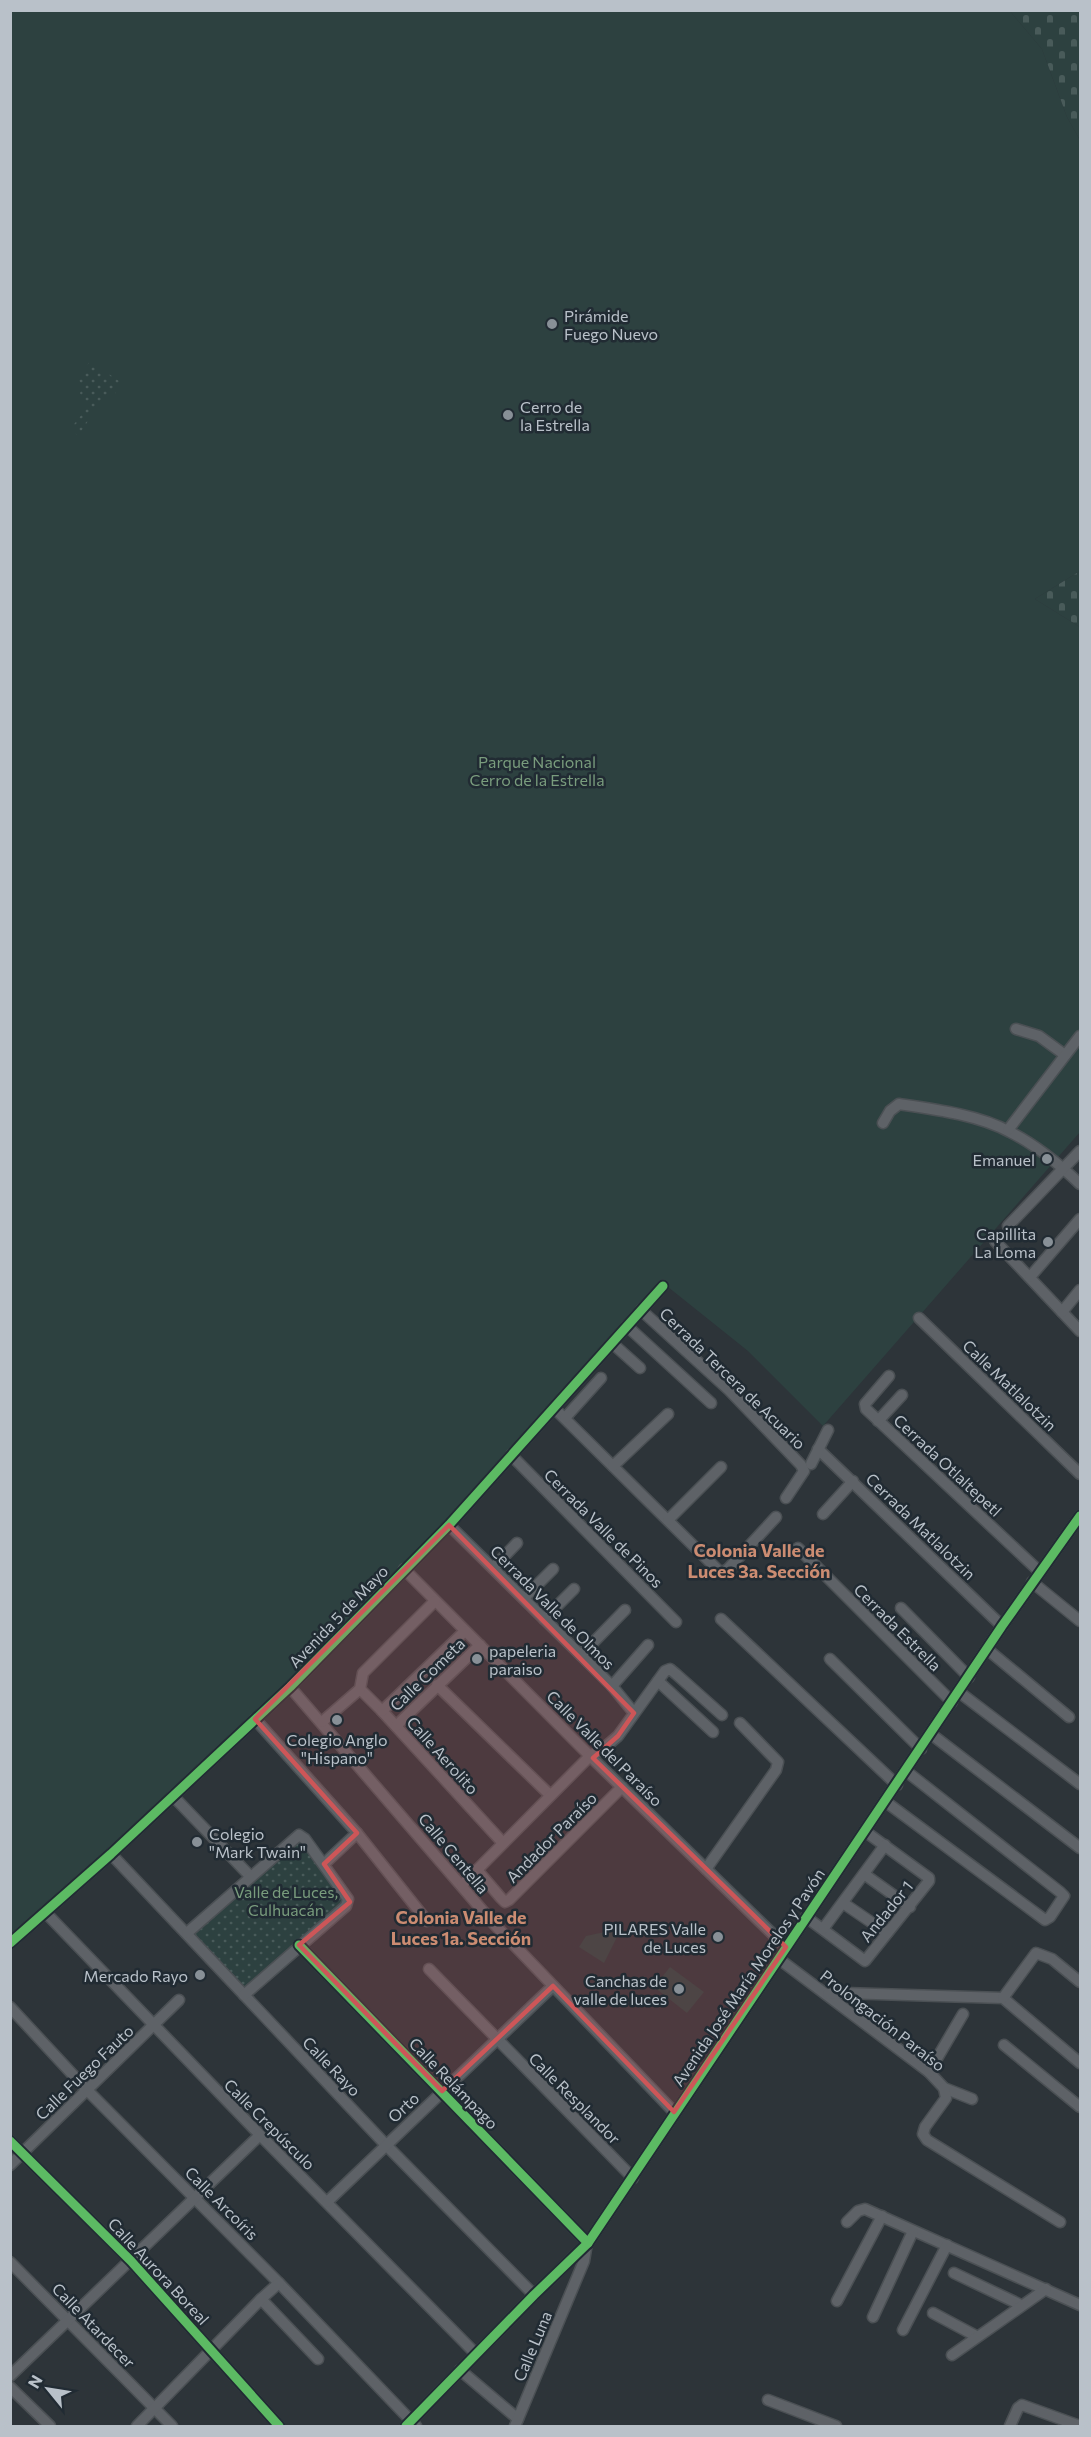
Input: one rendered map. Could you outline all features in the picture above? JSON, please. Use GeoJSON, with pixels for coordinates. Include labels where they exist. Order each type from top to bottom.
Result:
{"type":"FeatureCollection","features":[{"type":"Feature","properties":{"kind":"street"},"geometry":{"type":"LineString","coordinates":[[1016,1029],[1039,1036],[1065,1055]]}},
{"type":"Feature","properties":{"kind":"street"},"geometry":{"type":"LineString","coordinates":[[1008,1130],[1080,1036]]}},
{"type":"Feature","properties":{"kind":"street"},"geometry":{"type":"LineString","coordinates":[[883,1123],[890,1111],[899,1104],[946,1111],[1008,1130],[1065,1170],[1080,1184]]}},
{"type":"Feature","properties":{"kind":"street"},"geometry":{"type":"LineString","coordinates":[[1008,1227],[1065,1170],[1080,1151]]}},
{"type":"Feature","properties":{"kind":"street"},"geometry":{"type":"LineString","coordinates":[[1030,1277],[1080,1219]]}},
{"type":"Feature","properties":{"kind":"street"},"geometry":{"type":"LineString","coordinates":[[995,1241],[1080,1330]]}},
{"type":"Feature","properties":{"kind":"street","name":"Avenida 5 de Mayo"},"geometry":{"type":"LineString","coordinates":[[10,1943],[111,1854],[290,1687],[449,1524],[663,1286]]}},
{"type":"Feature","properties":{"kind":"street"},"geometry":{"type":"LineString","coordinates":[[1062,1312],[1080,1290]]}},
{"type":"Feature","properties":{"kind":"street","name":"Cerrada Tercera de Acuario"},"geometry":{"type":"LineString","coordinates":[[641,1310],[729,1390],[801,1465],[804,1471],[786,1498]]}},
{"type":"Feature","properties":{"kind":"street","name":"Calle Matlalotzin"},"geometry":{"type":"LineString","coordinates":[[919,1318],[1080,1474]]}},
{"type":"Feature","properties":{"kind":"street"},"geometry":{"type":"LineString","coordinates":[[627,1326],[711,1403]]}},
{"type":"Feature","properties":{"kind":"street"},"geometry":{"type":"LineString","coordinates":[[612,1343],[640,1368]]}},
{"type":"Feature","properties":{"kind":"street","name":"Cerrada Otlaltepetl"},"geometry":{"type":"LineString","coordinates":[[889,1376],[865,1404],[866,1409],[1040,1572]]}},
{"type":"Feature","properties":{"kind":"street"},"geometry":{"type":"LineString","coordinates":[[565,1418],[601,1378]]}},
{"type":"Feature","properties":{"kind":"street"},"geometry":{"type":"LineString","coordinates":[[878,1421],[902,1395]]}},
{"type":"Feature","properties":{"kind":"street"},"geometry":{"type":"LineString","coordinates":[[554,1408],[721,1573],[728,1569],[776,1517]]}},
{"type":"Feature","properties":{"kind":"street"},"geometry":{"type":"LineString","coordinates":[[613,1466],[669,1414]]}},
{"type":"Feature","properties":{"kind":"street"},"geometry":{"type":"LineString","coordinates":[[811,1464],[828,1430]]}},
{"type":"Feature","properties":{"kind":"street","name":"Cerrada Matlalotzin"},"geometry":{"type":"LineString","coordinates":[[818,1449],[1002,1626]]}},
{"type":"Feature","properties":{"kind":"street","name":"Cerrada Valle de Pinos"},"geometry":{"type":"LineString","coordinates":[[512,1455],[676,1622]]}},
{"type":"Feature","properties":{"kind":"street"},"geometry":{"type":"LineString","coordinates":[[668,1520],[721,1467]]}},
{"type":"Feature","properties":{"kind":"street"},"geometry":{"type":"LineString","coordinates":[[823,1514],[853,1481]]}},
{"type":"Feature","properties":{"kind":"street","name":"Avenida José María Morelos y Pavón"},"geometry":{"type":"LineString","coordinates":[[411,2425],[460,2370],[588,2243],[633,2178],[674,2112],[866,1832],[1002,1626],[1080,1516]]}},
{"type":"Feature","properties":{"kind":"street","name":"Cerrada Valle de Olmos"},"geometry":{"type":"LineString","coordinates":[[449,1524],[612,1686],[634,1713]]}},
{"type":"Feature","properties":{"kind":"street"},"geometry":{"type":"LineString","coordinates":[[493,1568],[517,1543]]}},
{"type":"Feature","properties":{"kind":"street","name":"Cerrada Estrella"},"geometry":{"type":"LineString","coordinates":[[798,1548],[952,1702]]}},
{"type":"Feature","properties":{"kind":"street","name":"Calle Valle del Paraíso"},"geometry":{"type":"LineString","coordinates":[[404,1569],[590,1756],[786,1947]]}},
{"type":"Feature","properties":{"kind":"street"},"geometry":{"type":"LineString","coordinates":[[524,1598],[553,1569]]}},
{"type":"Feature","properties":{"kind":"street"},"geometry":{"type":"LineString","coordinates":[[1032,1582],[1080,1621]]}},
{"type":"Feature","properties":{"kind":"street"},"geometry":{"type":"LineString","coordinates":[[544,1618],[574,1589]]}},
{"type":"Feature","properties":{"kind":"street"},"geometry":{"type":"LineString","coordinates":[[322,1722],[360,1689],[363,1673],[435,1601]]}},
{"type":"Feature","properties":{"kind":"street"},"geometry":{"type":"LineString","coordinates":[[901,1608],[969,1677]]}},
{"type":"Feature","properties":{"kind":"street"},"geometry":{"type":"LineString","coordinates":[[581,1655],[625,1610]]}},
{"type":"Feature","properties":{"kind":"street"},"geometry":{"type":"LineString","coordinates":[[721,1619],[897,1785]]}},
{"type":"Feature","properties":{"kind":"street"},"geometry":{"type":"LineString","coordinates":[[382,1711],[465,1631]]}},
{"type":"Feature","properties":{"kind":"street","name":"Calle Cometa"},"geometry":{"type":"LineString","coordinates":[[396,1726],[480,1645]]}},
{"type":"Feature","properties":{"kind":"street"},"geometry":{"type":"LineString","coordinates":[[612,1686],[648,1645]]}},
{"type":"Feature","properties":{"kind":"street"},"geometry":{"type":"LineString","coordinates":[[987,1649],[1069,1717]]}},
{"type":"Feature","properties":{"kind":"street"},"geometry":{"type":"LineString","coordinates":[[831,1659],[921,1749]]}},
{"type":"Feature","properties":{"kind":"street"},"geometry":{"type":"LineString","coordinates":[[462,1886],[590,1756],[603,1749],[618,1736],[665,1671],[670,1669],[722,1715]]}},
{"type":"Feature","properties":{"kind":"street"},"geometry":{"type":"LineString","coordinates":[[658,1681],[713,1732]]}},
{"type":"Feature","properties":{"kind":"street"},"geometry":{"type":"LineString","coordinates":[[437,1685],[550,1795]]}},
{"type":"Feature","properties":{"kind":"street","name":"Calle Centella"},"geometry":{"type":"LineString","coordinates":[[290,1687],[495,1925],[674,2112]]}},
{"type":"Feature","properties":{"kind":"street","name":"Calle Aerolito"},"geometry":{"type":"LineString","coordinates":[[360,1689],[503,1843]]}},
{"type":"Feature","properties":{"kind":"street"},"geometry":{"type":"LineString","coordinates":[[959,1692],[1080,1784]]}},
{"type":"Feature","properties":{"kind":"street"},"geometry":{"type":"LineString","coordinates":[[255,1719],[357,1833],[427,1921]]}},
{"type":"Feature","properties":{"kind":"street"},"geometry":{"type":"LineString","coordinates":[[706,1869],[776,1770],[778,1762],[740,1723]]}},
{"type":"Feature","properties":{"kind":"street"},"geometry":{"type":"LineString","coordinates":[[931,1734],[1080,1848]]}},
{"type":"Feature","properties":{"kind":"street"},"geometry":{"type":"LineString","coordinates":[[886,1802],[1045,1920],[1062,1901],[1064,1896],[1060,1892],[906,1771]]}},
{"type":"Feature","properties":{"kind":"street","name":"Andador Paraíso"},"geometry":{"type":"LineString","coordinates":[[477,1870],[505,1902],[509,1900],[622,1786]]}},
{"type":"Feature","properties":{"kind":"street"},"geometry":{"type":"LineString","coordinates":[[173,1797],[250,1876]]}},
{"type":"Feature","properties":{"kind":"street"},"geometry":{"type":"LineString","coordinates":[[806,1917],[823,1929],[885,1845],[866,1832]]}},
{"type":"Feature","properties":{"kind":"street"},"geometry":{"type":"LineString","coordinates":[[324,1864],[357,1833]]}},
{"type":"Feature","properties":{"kind":"street"},"geometry":{"type":"LineString","coordinates":[[187,1933],[299,1834],[324,1864],[348,1899],[346,1906],[244,1995]]}},
{"type":"Feature","properties":{"kind":"street","name":"Andador 1"},"geometry":{"type":"LineString","coordinates":[[823,1929],[865,1961],[910,1907],[929,1878],[885,1845]]}},
{"type":"Feature","properties":{"kind":"street","name":"Calle Rayo"},"geometry":{"type":"LineString","coordinates":[[111,1854],[385,2144],[534,2295]]}},
{"type":"Feature","properties":{"kind":"street"},"geometry":{"type":"LineString","coordinates":[[864,1874],[910,1907]]}},
{"type":"Feature","properties":{"kind":"street"},"geometry":{"type":"LineString","coordinates":[[843,1903],[887,1933]]}},
{"type":"Feature","properties":{"kind":"street","name":"Calle Crepúsculo"},"geometry":{"type":"LineString","coordinates":[[45,1912],[153,2026],[476,2354]]}},
{"type":"Feature","properties":{"kind":"street","name":"Calle Relámpago"},"geometry":{"type":"LineString","coordinates":[[299,1945],[588,2243]]}},
{"type":"Feature","properties":{"kind":"street"},"geometry":{"type":"LineString","coordinates":[[1003,1998],[1036,1953],[1052,1959],[1080,1982]]}},
{"type":"Feature","properties":{"kind":"street","name":"Prolongación Paraíso"},"geometry":{"type":"LineString","coordinates":[[779,1959],[928,2072],[944,2088],[972,2099]]}},
{"type":"Feature","properties":{"kind":"street","name":"Calle Resplandor"},"geometry":{"type":"LineString","coordinates":[[429,1969],[633,2178]]}},
{"type":"Feature","properties":{"kind":"street","name":"Orto"},"geometry":{"type":"LineString","coordinates":[[327,2202],[385,2144],[553,1986]]}},
{"type":"Feature","properties":{"kind":"street"},"geometry":{"type":"LineString","coordinates":[[828,1994],[1003,1998],[1080,2063]]}},
{"type":"Feature","properties":{"kind":"street","name":"Calle Fuego Fauto"},"geometry":{"type":"LineString","coordinates":[[10,2165],[179,2000]]}},
{"type":"Feature","properties":{"kind":"street","name":"Calle Arcoíris"},"geometry":{"type":"LineString","coordinates":[[10,2007],[87,2090],[279,2283],[411,2425]]}},
{"type":"Feature","properties":{"kind":"street"},"geometry":{"type":"LineString","coordinates":[[928,2072],[963,2014]]}},
{"type":"Feature","properties":{"kind":"street"},"geometry":{"type":"LineString","coordinates":[[1004,2045],[1080,2107]]}},
{"type":"Feature","properties":{"kind":"street"},"geometry":{"type":"LineString","coordinates":[[944,2088],[946,2098],[925,2127],[923,2134],[927,2139],[1060,2222]]}},
{"type":"Feature","properties":{"kind":"street"},"geometry":{"type":"LineString","coordinates":[[10,2376],[260,2135]]}},
{"type":"Feature","properties":{"kind":"street","name":"Calle Aurora Boreal"},"geometry":{"type":"LineString","coordinates":[[10,2141],[131,2261],[279,2427]]}},
{"type":"Feature","properties":{"kind":"street"},"geometry":{"type":"LineString","coordinates":[[847,2222],[858,2211],[866,2209],[1080,2305]]}},
{"type":"Feature","properties":{"kind":"street"},"geometry":{"type":"LineString","coordinates":[[837,2301],[882,2216]]}},
{"type":"Feature","properties":{"kind":"street"},"geometry":{"type":"LineString","coordinates":[[873,2317],[913,2231]]}},
{"type":"Feature","properties":{"kind":"street","name":"Calle Luna"},"geometry":{"type":"LineString","coordinates":[[517,2423],[584,2261],[588,2243]]}},
{"type":"Feature","properties":{"kind":"street"},"geometry":{"type":"LineString","coordinates":[[903,2330],[947,2245]]}},
{"type":"Feature","properties":{"kind":"street","name":"Calle Atardecer"},"geometry":{"type":"LineString","coordinates":[[10,2262],[172,2427]]}},
{"type":"Feature","properties":{"kind":"street"},"geometry":{"type":"LineString","coordinates":[[954,2273],[1021,2306]]}},
{"type":"Feature","properties":{"kind":"street"},"geometry":{"type":"LineString","coordinates":[[137,2427],[279,2283]]}},
{"type":"Feature","properties":{"kind":"street"},"geometry":{"type":"LineString","coordinates":[[952,2355],[1046,2289]]}},
{"type":"Feature","properties":{"kind":"street"},"geometry":{"type":"LineString","coordinates":[[261,2299],[318,2359]]}},
{"type":"Feature","properties":{"kind":"street"},"geometry":{"type":"LineString","coordinates":[[933,2313],[976,2336]]}},
{"type":"Feature","properties":{"kind":"street"},"geometry":{"type":"LineString","coordinates":[[460,2370],[517,2423]]}},
{"type":"Feature","properties":{"kind":"street"},"geometry":{"type":"LineString","coordinates":[[10,2387],[50,2427]]}},
{"type":"Feature","properties":{"kind":"street"},"geometry":{"type":"LineString","coordinates":[[768,2400],[836,2427]]}},
{"type":"Feature","properties":{"kind":"street"},"geometry":{"type":"LineString","coordinates":[[1010,2427],[1018,2408],[1022,2405],[1080,2427]]}},
{"type":"Feature","properties":{"kind":"highlighted area"},"geometry":{"type":"Polygon","coordinates":[[[449,1525],[634,1713],[618,1736],[593,1758],[786,1947],[674,2112],[553,1986],[442,2091],[299,1945],[350,1902],[324,1864],[357,1833],[255,1719],[449,1525]]]}},
{"type":"Feature","properties":{"kind":"green space","name":"Parque Nacional Cerro de la Estrella"},"geometry":{"type":"Polygon","coordinates":[[[11,11],[1010,11],[1042,49],[1067,117],[1080,140],[1080,571],[1035,599],[1080,627],[1080,1132],[823,1426],[748,1351],[663,1283],[552,1406],[506,1452],[402,1568],[289,1687],[11,1938],[11,11]]]}},
{"type":"Feature","properties":{"kind":"green space"},"geometry":{"type":"Polygon","coordinates":[[[1010,11],[1080,11],[1080,140],[1067,117],[1042,49],[1010,11]]]}},
{"type":"Feature","properties":{"kind":"green space"},"geometry":{"type":"Polygon","coordinates":[[[90,361],[119,381],[115,395],[104,397],[78,436],[71,428],[87,408],[80,393],[83,387],[78,379],[90,361]]]}},
{"type":"Feature","properties":{"kind":"green space"},"geometry":{"type":"Polygon","coordinates":[[[1080,571],[1080,627],[1035,599],[1080,571]]]}},
{"type":"Feature","properties":{"kind":"green space","name":"Valle de Luces, Culhuacán"},"geometry":{"type":"Polygon","coordinates":[[[299,1837],[345,1900],[244,1990],[192,1935],[299,1837]]]}},
{"type":"Feature","properties":{"kind":"green space"},"geometry":{"type":"Polygon","coordinates":[[[609,1931],[618,1935],[604,1963],[579,1947],[586,1936],[609,1931]]]}},
{"type":"Feature","properties":{"kind":"green space","name":"Canchas de valle de luces"},"geometry":{"type":"Polygon","coordinates":[[[670,1967],[704,1992],[687,2013],[654,1987],[670,1967]]]}},
{"type":"Feature","properties":{"kind":"cycle path"},"geometry":{"type":"LineString","coordinates":[[10,1943],[111,1854],[290,1687],[449,1525],[663,1286]]}},
{"type":"Feature","properties":{"kind":"cycle path"},"geometry":{"type":"LineString","coordinates":[[406,2426],[588,2243],[1002,1626],[1080,1516]]}},
{"type":"Feature","properties":{"kind":"cycle path"},"geometry":{"type":"LineString","coordinates":[[299,1945],[588,2243]]}},
{"type":"Feature","properties":{"kind":"cycle path"},"geometry":{"type":"LineString","coordinates":[[10,2141],[131,2261],[279,2426]]}},
{"type":"Feature","properties":{"kind":"place","name":"Pirámide Fuego Nuevo"},"geometry":{"type":"Point","coordinates":[552,324]}},
{"type":"Feature","properties":{"kind":"place","name":"Cerro de la Estrella"},"geometry":{"type":"Point","coordinates":[508,415]}},
{"type":"Feature","properties":{"kind":"place","name":"Emanuel"},"geometry":{"type":"Point","coordinates":[1047,1159]}},
{"type":"Feature","properties":{"kind":"place","name":"Capillita La Loma"},"geometry":{"type":"Point","coordinates":[1048,1242]}},
{"type":"Feature","properties":{"kind":"place","name":"papeleria paraiso"},"geometry":{"type":"Point","coordinates":[477,1659]}},
{"type":"Feature","properties":{"kind":"place","name":"Colegio Anglo \"Hispano\""},"geometry":{"type":"Point","coordinates":[337,1720]}},
{"type":"Feature","properties":{"kind":"place","name":"Colegio \"Mark Twain\""},"geometry":{"type":"Point","coordinates":[197,1842]}},
{"type":"Feature","properties":{"kind":"place","name":"PILARES Valle de Luces"},"geometry":{"type":"Point","coordinates":[718,1937]}},
{"type":"Feature","properties":{"kind":"place","name":"Mercado Rayo"},"geometry":{"type":"Point","coordinates":[200,1975]}},
{"type":"Feature","properties":{"kind":"place","name":"Canchas de valle de luces"},"geometry":{"type":"Point","coordinates":[679,1989]}},
{"type":"Feature","properties":{"kind":"district","name":"Colonia Valle de Luces 3a. Sección"},"geometry":{"type":"Point","coordinates":[759,1560]}},
{"type":"Feature","properties":{"kind":"district","name":"Colonia Valle de Luces 1a. Sección"},"geometry":{"type":"Point","coordinates":[461,1927]}}]}
